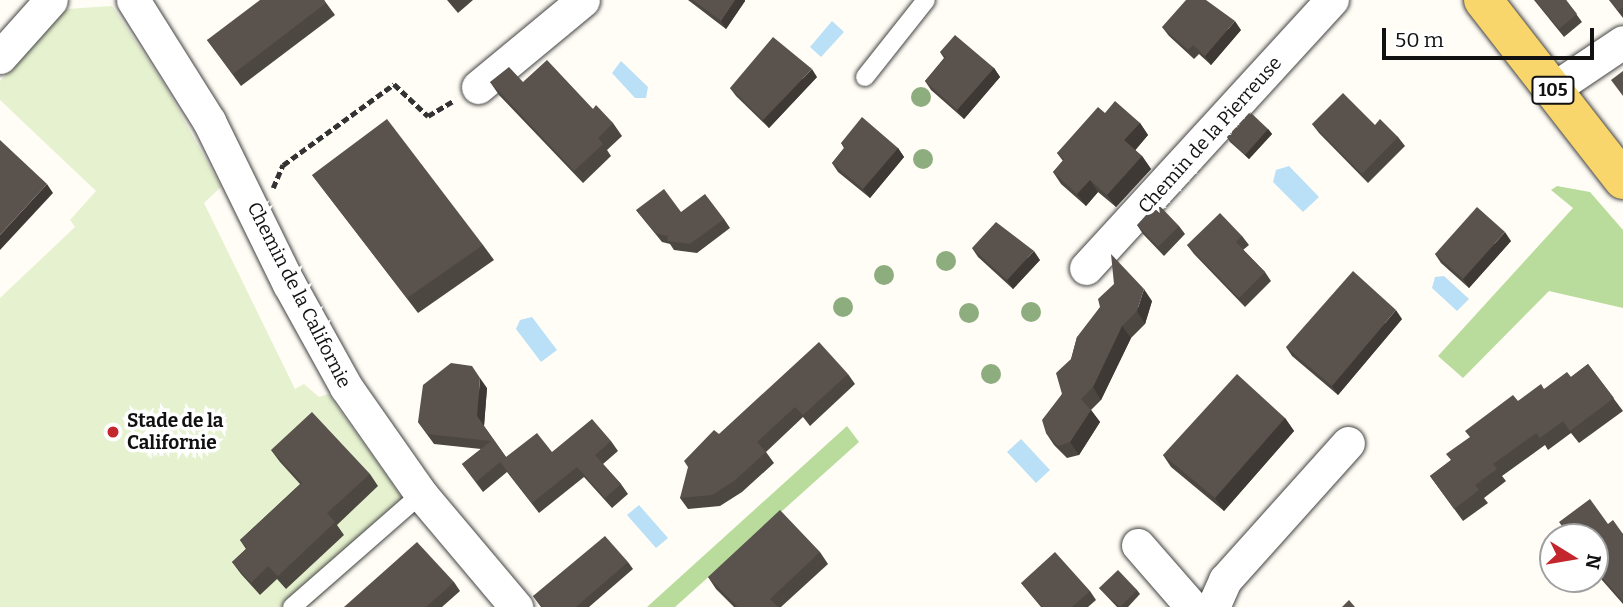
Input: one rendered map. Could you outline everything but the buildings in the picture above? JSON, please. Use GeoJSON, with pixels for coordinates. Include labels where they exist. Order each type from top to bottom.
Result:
{"type":"FeatureCollection","features":[{"type":"Feature","properties":{"kind":"main road","name":"105"},"geometry":{"type":"LineString","coordinates":[[1483,0],[1623,180]]}},
{"type":"Feature","properties":{"kind":"street"},"geometry":{"type":"LineString","coordinates":[[0,57],[51,0]]}},
{"type":"Feature","properties":{"kind":"street","name":"Chemin de la Californie"},"geometry":{"type":"LineString","coordinates":[[133,0],[209,121],[295,296],[346,387],[421,494],[516,607]]}},
{"type":"Feature","properties":{"kind":"street"},"geometry":{"type":"LineString","coordinates":[[478,87],[583,0]]}},
{"type":"Feature","properties":{"kind":"street","name":"Chemin de la Pierreuse"},"geometry":{"type":"LineString","coordinates":[[1086,268],[1332,0]]}},
{"type":"Feature","properties":{"kind":"street"},"geometry":{"type":"LineString","coordinates":[[1553,89],[1583,66],[1623,42]]}},
{"type":"Feature","properties":{"kind":"street"},"geometry":{"type":"LineString","coordinates":[[1213,607],[1225,580],[1348,443]]}},
{"type":"Feature","properties":{"kind":"street"},"geometry":{"type":"LineString","coordinates":[[1138,545],[1192,607]]}},
{"type":"Feature","properties":{"kind":"lane"},"geometry":{"type":"LineString","coordinates":[[865,77],[926,0]]}},
{"type":"Feature","properties":{"kind":"lane"},"geometry":{"type":"LineString","coordinates":[[292,607],[421,494]]}},
{"type":"Feature","properties":{"kind":"path"},"geometry":{"type":"LineString","coordinates":[[252,205],[278,185],[283,165],[394,84],[428,116],[478,87]]}},
{"type":"Feature","properties":{"kind":"green space"},"geometry":{"type":"Polygon","coordinates":[[[112,6],[165,86],[221,187],[204,203],[295,389],[304,384],[319,397],[328,394],[413,513],[308,607],[0,607],[0,298],[75,227],[70,220],[96,191],[0,100],[0,81],[66,9],[112,6]]]}},
{"type":"Feature","properties":{"kind":"green space"},"geometry":{"type":"Polygon","coordinates":[[[1557,186],[1590,192],[1623,230],[1623,308],[1549,291],[1463,378],[1438,356],[1573,208],[1551,190],[1557,186]]]}},
{"type":"Feature","properties":{"kind":"green space"},"geometry":{"type":"Polygon","coordinates":[[[847,426],[859,442],[675,607],[647,607],[847,426]]]}},
{"type":"Feature","properties":{"kind":"water"},"geometry":{"type":"Polygon","coordinates":[[[832,21],[844,32],[821,57],[810,47],[832,21]]]}},
{"type":"Feature","properties":{"kind":"water"},"geometry":{"type":"Polygon","coordinates":[[[621,61],[648,87],[646,98],[635,98],[612,73],[621,61]]]}},
{"type":"Feature","properties":{"kind":"water"},"geometry":{"type":"Polygon","coordinates":[[[1289,166],[1319,197],[1303,212],[1273,182],[1276,170],[1289,166]]]}},
{"type":"Feature","properties":{"kind":"water"},"geometry":{"type":"Polygon","coordinates":[[[1444,276],[1469,299],[1457,311],[1432,288],[1435,277],[1444,276]]]}},
{"type":"Feature","properties":{"kind":"water"},"geometry":{"type":"Polygon","coordinates":[[[532,317],[557,350],[541,362],[516,329],[520,320],[532,317]]]}},
{"type":"Feature","properties":{"kind":"water"},"geometry":{"type":"Polygon","coordinates":[[[1021,439],[1050,470],[1036,483],[1007,452],[1021,439]]]}},
{"type":"Feature","properties":{"kind":"water"},"geometry":{"type":"Polygon","coordinates":[[[639,505],[668,538],[656,548],[627,515],[639,505]]]}},
{"type":"Feature","properties":{"kind":"place","name":"Stade de la Californie"},"geometry":{"type":"Point","coordinates":[113,432]}}]}
